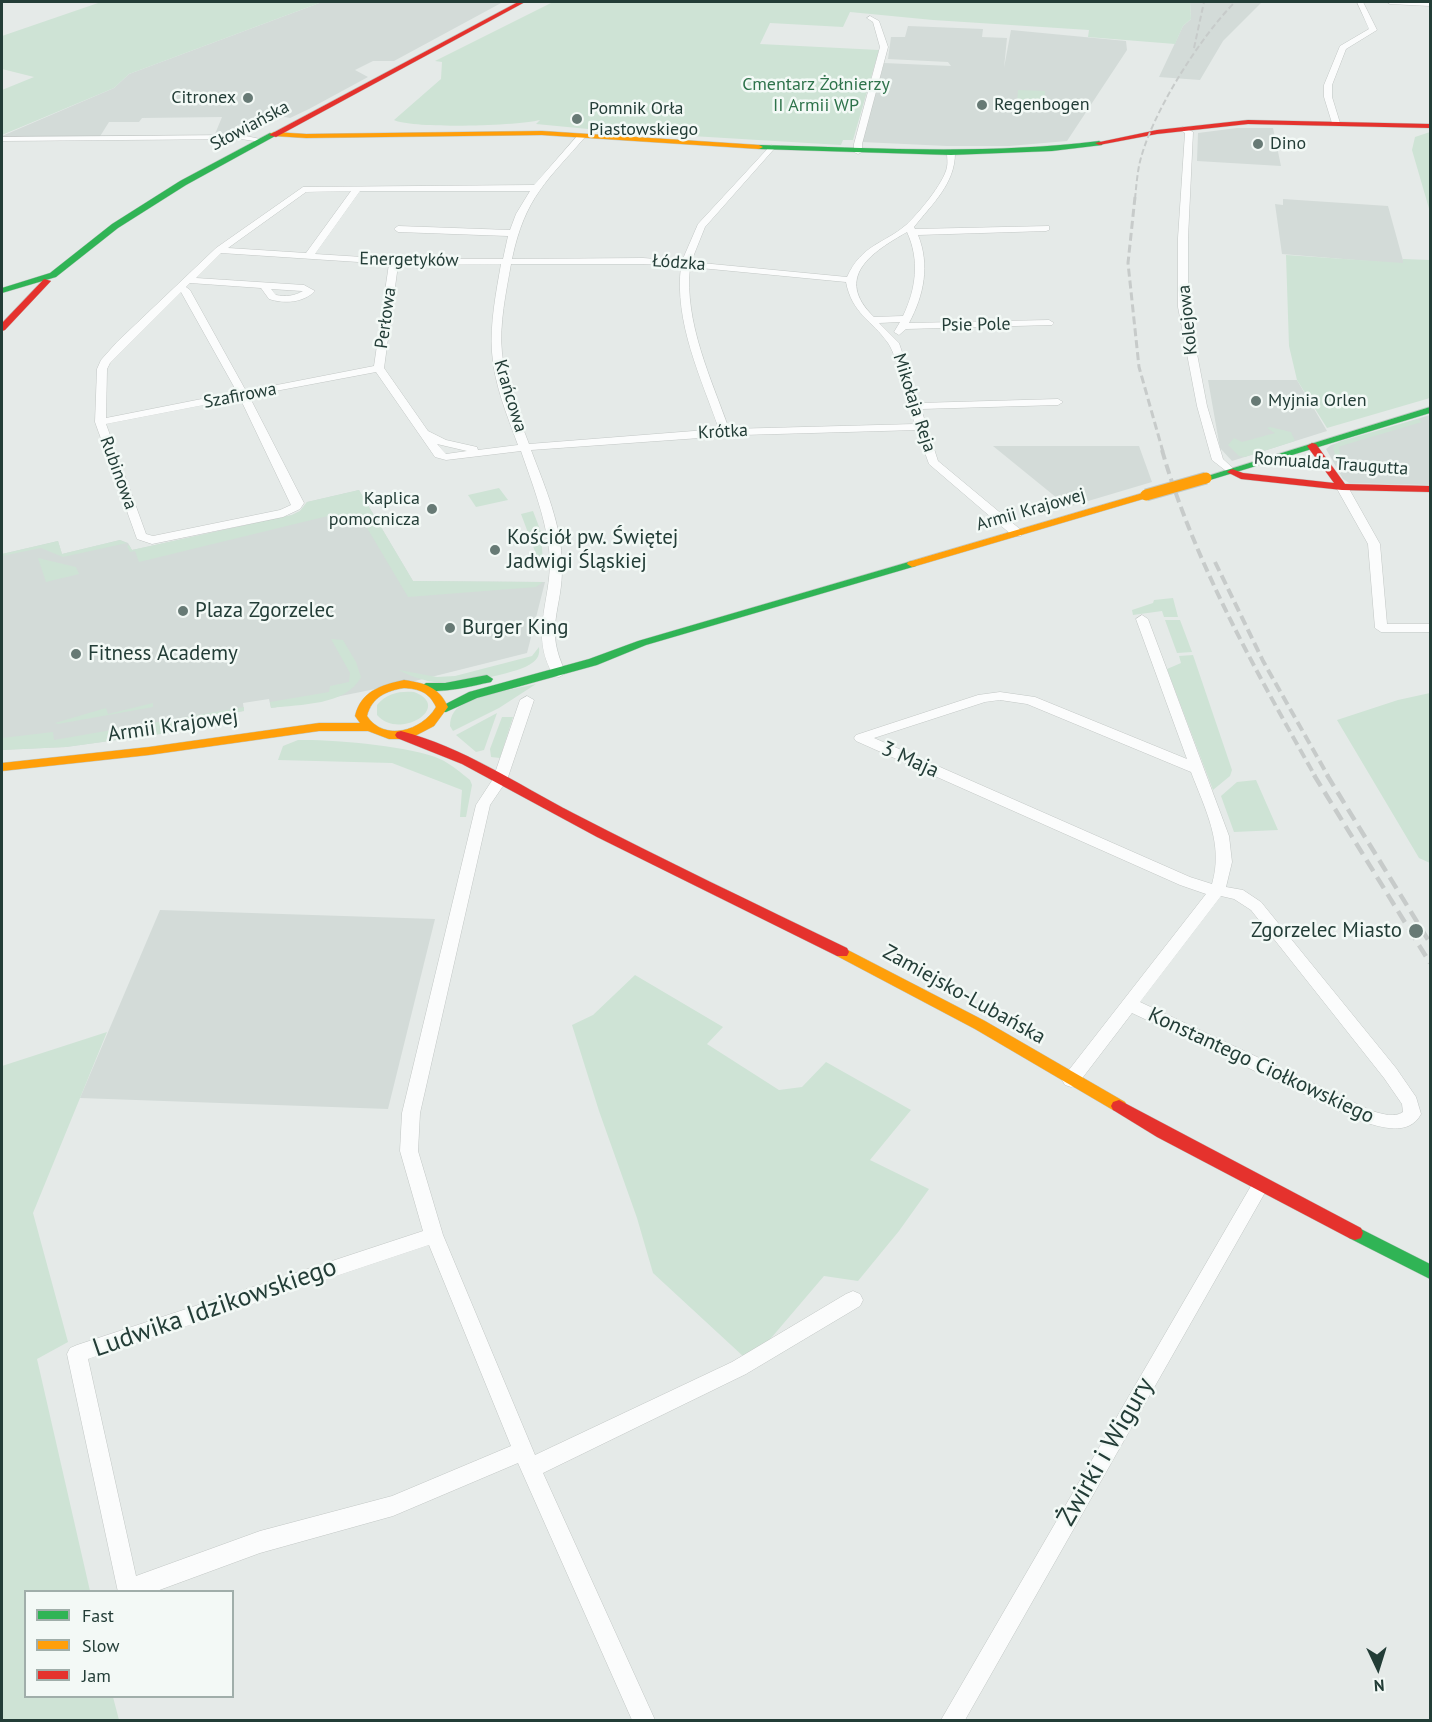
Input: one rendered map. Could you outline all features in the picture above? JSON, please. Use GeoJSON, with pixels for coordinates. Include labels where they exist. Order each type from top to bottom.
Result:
{"type":"FeatureCollection","features":[{"type":"Feature","properties":{"kind":"street","name":"Słowiańska"},"geometry":{"type":"LineString","coordinates":[[6,289],[53,275],[137,211],[267,137],[522,2]]}},
{"type":"Feature","properties":{"kind":"street"},"geometry":{"type":"LineString","coordinates":[[1336,123],[1328,97],[1328,85],[1342,48],[1373,30],[1360,2]]}},
{"type":"Feature","properties":{"kind":"street"},"geometry":{"type":"LineString","coordinates":[[1390,2],[1431,4]]}},
{"type":"Feature","properties":{"kind":"street"},"geometry":{"type":"LineString","coordinates":[[858,152],[858,144],[884,47],[876,21],[870,18]]}},
{"type":"Feature","properties":{"kind":"street"},"geometry":{"type":"LineString","coordinates":[[2,139],[513,133],[858,152],[951,153],[1062,148],[1183,129],[1248,122],[1431,126]]}},
{"type":"Feature","properties":{"kind":"street","name":"Kolejowa"},"geometry":{"type":"LineString","coordinates":[[1183,129],[1189,132],[1183,238],[1183,307],[1198,389],[1218,460],[1230,471]]}},
{"type":"Feature","properties":{"kind":"street","name":"Krańcowa"},"geometry":{"type":"LineString","coordinates":[[556,668],[545,639],[554,590],[556,554],[547,510],[527,448],[507,399],[497,351],[498,326],[513,233],[536,188],[582,136]]}},
{"type":"Feature","properties":{"kind":"street"},"geometry":{"type":"LineString","coordinates":[[725,432],[690,323],[685,296],[686,264],[693,240],[710,213],[771,147]]}},
{"type":"Feature","properties":{"kind":"street"},"geometry":{"type":"LineString","coordinates":[[911,229],[943,186],[951,168],[951,153]]}},
{"type":"Feature","properties":{"kind":"street"},"geometry":{"type":"LineString","coordinates":[[309,256],[358,188]]}},
{"type":"Feature","properties":{"kind":"street"},"geometry":{"type":"LineString","coordinates":[[219,250],[303,190],[536,188]]}},
{"type":"Feature","properties":{"kind":"street"},"geometry":{"type":"LineString","coordinates":[[850,280],[855,269],[875,247],[911,229],[1046,228]]}},
{"type":"Feature","properties":{"kind":"street","name":"Energetyków"},"geometry":{"type":"LineString","coordinates":[[398,229],[513,233]]}},
{"type":"Feature","properties":{"kind":"street","name":"Mikołaja Reja"},"geometry":{"type":"LineString","coordinates":[[894,343],[919,287],[919,263],[911,229]]}},
{"type":"Feature","properties":{"kind":"street","name":"Energetyków"},"geometry":{"type":"LineString","coordinates":[[219,250],[394,262],[508,260]]}},
{"type":"Feature","properties":{"kind":"street","name":"Rubinowa"},"geometry":{"type":"LineString","coordinates":[[219,250],[120,344],[102,369],[100,422],[141,536],[145,539],[152,540],[284,513],[296,507],[298,503],[244,396]]}},
{"type":"Feature","properties":{"kind":"street","name":"Łódzka"},"geometry":{"type":"LineString","coordinates":[[508,260],[605,260],[686,264],[850,280]]}},
{"type":"Feature","properties":{"kind":"street","name":"Perłowa"},"geometry":{"type":"LineString","coordinates":[[394,262],[379,368],[439,455],[446,457],[527,448]]}},
{"type":"Feature","properties":{"kind":"street"},"geometry":{"type":"LineString","coordinates":[[2,328],[53,275]]}},
{"type":"Feature","properties":{"kind":"street","name":"Mikołaja Reja"},"geometry":{"type":"LineString","coordinates":[[850,280],[853,295],[863,312],[894,343],[933,462],[1017,533]]}},
{"type":"Feature","properties":{"kind":"street"},"geometry":{"type":"LineString","coordinates":[[244,396],[185,290],[184,284],[265,285]]}},
{"type":"Feature","properties":{"kind":"street","name":"Psie Pole"},"geometry":{"type":"LineString","coordinates":[[872,321],[1049,323]]}},
{"type":"Feature","properties":{"kind":"street","name":"Szafirowa"},"geometry":{"type":"LineString","coordinates":[[100,422],[244,396],[379,368]]}},
{"type":"Feature","properties":{"kind":"street"},"geometry":{"type":"LineString","coordinates":[[915,406],[1058,402]]}},
{"type":"Feature","properties":{"kind":"street","name":"Armii Krajowej"},"geometry":{"type":"LineString","coordinates":[[442,717],[473,695],[556,668],[1431,410]]}},
{"type":"Feature","properties":{"kind":"street","name":"Krótka"},"geometry":{"type":"LineString","coordinates":[[527,448],[725,432],[921,427]]}},
{"type":"Feature","properties":{"kind":"street"},"geometry":{"type":"LineString","coordinates":[[1312,446],[1342,487],[1374,544],[1381,628],[1431,628]]}},
{"type":"Feature","properties":{"kind":"street","name":"Romualda Traugutta"},"geometry":{"type":"LineString","coordinates":[[1230,471],[1241,476],[1342,487],[1431,489]]}},
{"type":"Feature","properties":{"kind":"street","name":"Konstantego Ciołkowskiego"},"geometry":{"type":"LineString","coordinates":[[1071,1080],[1218,889],[1225,869],[1226,856],[1222,836],[1195,768],[1142,619]]}},
{"type":"Feature","properties":{"kind":"street","name":"Armii Krajowej"},"geometry":{"type":"LineString","coordinates":[[426,687],[445,687],[556,668]]}},
{"type":"Feature","properties":{"kind":"street"},"geometry":{"type":"LineString","coordinates":[[404,684],[426,687],[436,693],[442,701],[442,717],[422,730],[401,735],[387,734],[369,727],[361,716],[362,706],[371,695],[392,686],[404,684]]}},
{"type":"Feature","properties":{"kind":"street","name":"3 Maja"},"geometry":{"type":"LineString","coordinates":[[1195,768],[1030,700],[1014,697],[983,698],[861,738],[1185,881],[1203,888],[1218,889]]}},
{"type":"Feature","properties":{"kind":"street"},"geometry":{"type":"LineString","coordinates":[[527,700],[500,780],[483,805],[411,1113],[409,1151],[434,1235],[527,1459],[644,1720]]}},
{"type":"Feature","properties":{"kind":"street","name":"Armii Krajowej"},"geometry":{"type":"LineString","coordinates":[[291,730],[362,706]]}},
{"type":"Feature","properties":{"kind":"street","name":"Armii Krajowej"},"geometry":{"type":"LineString","coordinates":[[2,773],[61,762],[291,730],[344,725],[369,727]]}},
{"type":"Feature","properties":{"kind":"street","name":"Zamiejsko-Lubańska"},"geometry":{"type":"LineString","coordinates":[[401,735],[430,743],[473,762],[500,780],[685,876],[879,971],[980,1025],[1071,1080],[1261,1184],[1431,1272]]}},
{"type":"Feature","properties":{"kind":"street","name":"Zamiejsko-Lubańska"},"geometry":{"type":"LineString","coordinates":[[455,741],[473,762]]}},
{"type":"Feature","properties":{"kind":"street","name":"Armii Krajowej"},"geometry":{"type":"LineString","coordinates":[[2,766],[61,762]]}},
{"type":"Feature","properties":{"kind":"street","name":"Konstantego Ciołkowskiego"},"geometry":{"type":"LineString","coordinates":[[1128,1004],[1367,1116],[1383,1122],[1398,1123],[1407,1120],[1412,1114],[1410,1102],[1390,1073],[1256,906],[1238,894],[1218,889]]}},
{"type":"Feature","properties":{"kind":"street","name":"Żwirki i Wigury"},"geometry":{"type":"LineString","coordinates":[[952,1720],[1261,1184]]}},
{"type":"Feature","properties":{"kind":"street","name":"Ludwika Idzikowskiego"},"geometry":{"type":"LineString","coordinates":[[434,1235],[77,1354],[128,1590],[260,1542],[393,1506],[527,1459]]}},
{"type":"Feature","properties":{"kind":"street"},"geometry":{"type":"LineString","coordinates":[[527,1459],[739,1368],[853,1300]]}},
{"type":"Feature","properties":{"kind":"shaded area","name":"Citronex"},"geometry":{"type":"Polygon","coordinates":[[[322,2],[503,2],[394,61],[373,61],[355,70],[368,77],[309,109],[290,118],[281,116],[249,134],[215,134],[222,117],[142,118],[139,122],[109,122],[99,138],[2,136],[114,88],[129,74],[322,2]]]}},
{"type":"Feature","properties":{"kind":"shaded area"},"geometry":{"type":"Polygon","coordinates":[[[1190,2],[1262,2],[1223,41],[1200,80],[1159,77],[1183,26],[1191,19],[1190,2]]]}},
{"type":"Feature","properties":{"kind":"shaded area","name":"Regenbogen"},"geometry":{"type":"Polygon","coordinates":[[[908,26],[983,29],[982,37],[1007,38],[1004,68],[1011,30],[1126,41],[1127,50],[1067,141],[1009,146],[862,142],[884,63],[951,66],[948,62],[888,59],[891,37],[905,37],[908,26]]]}},
{"type":"Feature","properties":{"kind":"shaded area"},"geometry":{"type":"Polygon","coordinates":[[[1237,128],[1273,128],[1281,166],[1197,161],[1198,133],[1237,128]]]}},
{"type":"Feature","properties":{"kind":"shaded area"},"geometry":{"type":"Polygon","coordinates":[[[1283,199],[1388,206],[1404,264],[1282,254],[1275,204],[1283,205],[1283,199]]]}},
{"type":"Feature","properties":{"kind":"shaded area"},"geometry":{"type":"Polygon","coordinates":[[[1208,380],[1297,380],[1327,431],[1232,461],[1220,448],[1208,380]]]}},
{"type":"Feature","properties":{"kind":"shaded area"},"geometry":{"type":"Polygon","coordinates":[[[1430,415],[1430,485],[1349,483],[1343,479],[1326,449],[1331,445],[1430,415]]]}},
{"type":"Feature","properties":{"kind":"shaded area"},"geometry":{"type":"Polygon","coordinates":[[[993,446],[1139,446],[1152,482],[1068,507],[993,446]]]}},
{"type":"Feature","properties":{"kind":"shaded area"},"geometry":{"type":"Polygon","coordinates":[[[359,490],[413,581],[545,582],[527,653],[415,681],[311,702],[271,708],[269,699],[243,703],[244,711],[206,717],[211,727],[66,747],[2,750],[2,554],[58,541],[62,554],[120,540],[128,543],[132,550],[292,515],[300,511],[307,502],[359,490]]]}},
{"type":"Feature","properties":{"kind":"shaded area"},"geometry":{"type":"Polygon","coordinates":[[[160,910],[435,919],[388,1109],[80,1098],[160,910]]]}},
{"type":"Feature","properties":{"kind":"green space"},"geometry":{"type":"Polygon","coordinates":[[[101,2],[322,2],[129,74],[114,88],[2,135],[2,90],[34,77],[2,69],[2,36],[101,2]]]}},
{"type":"Feature","properties":{"kind":"green space","name":"Cmentarz Żołnierzy II Armii WP"},"geometry":{"type":"Polygon","coordinates":[[[553,2],[1190,2],[1191,19],[1183,26],[1175,44],[1088,37],[1089,30],[850,12],[843,27],[770,23],[760,44],[879,50],[853,140],[843,140],[841,145],[609,131],[536,124],[540,120],[465,126],[421,125],[394,120],[441,79],[442,62],[435,61],[553,2]]]}},
{"type":"Feature","properties":{"kind":"green space"},"geometry":{"type":"Polygon","coordinates":[[[1018,90],[1045,91],[1044,105],[1017,103],[1018,90]]]}},
{"type":"Feature","properties":{"kind":"green space"},"geometry":{"type":"Polygon","coordinates":[[[1430,132],[1430,212],[1412,150],[1415,137],[1430,132]]]}},
{"type":"Feature","properties":{"kind":"green space"},"geometry":{"type":"Polygon","coordinates":[[[1286,255],[1403,263],[1403,259],[1430,260],[1430,398],[1327,428],[1297,380],[1289,346],[1286,255]]]}},
{"type":"Feature","properties":{"kind":"green space"},"geometry":{"type":"Polygon","coordinates":[[[1418,419],[1422,422],[1339,447],[1340,455],[1335,455],[1333,448],[1341,441],[1418,419]]]}},
{"type":"Feature","properties":{"kind":"green space"},"geometry":{"type":"Polygon","coordinates":[[[1267,428],[1291,432],[1295,441],[1245,457],[1239,456],[1228,445],[1234,438],[1242,442],[1275,433],[1267,428]]]}},
{"type":"Feature","properties":{"kind":"green space"},"geometry":{"type":"Polygon","coordinates":[[[499,488],[508,500],[476,507],[468,495],[499,488]]]}},
{"type":"Feature","properties":{"kind":"green space"},"geometry":{"type":"Polygon","coordinates":[[[359,490],[413,581],[543,582],[536,587],[408,597],[360,516],[348,518],[350,524],[339,527],[332,515],[139,562],[135,551],[130,552],[127,546],[129,545],[132,550],[292,515],[300,511],[307,502],[359,490]]]}},
{"type":"Feature","properties":{"kind":"green space"},"geometry":{"type":"Polygon","coordinates":[[[533,511],[541,532],[543,564],[539,562],[521,514],[533,511]]]}},
{"type":"Feature","properties":{"kind":"green space"},"geometry":{"type":"Polygon","coordinates":[[[120,540],[127,543],[63,557],[41,548],[2,556],[2,554],[58,541],[62,554],[120,540]]]}},
{"type":"Feature","properties":{"kind":"green space"},"geometry":{"type":"Polygon","coordinates":[[[38,558],[76,567],[79,574],[46,582],[38,558]]]}},
{"type":"Feature","properties":{"kind":"green space"},"geometry":{"type":"Polygon","coordinates":[[[1173,598],[1178,617],[1164,617],[1162,611],[1133,615],[1132,610],[1153,603],[1154,600],[1173,598]]]}},
{"type":"Feature","properties":{"kind":"green space"},"geometry":{"type":"Polygon","coordinates":[[[1165,620],[1180,620],[1192,652],[1177,653],[1165,620]]]}},
{"type":"Feature","properties":{"kind":"green space"},"geometry":{"type":"Polygon","coordinates":[[[331,639],[343,640],[356,662],[361,677],[354,686],[345,694],[321,702],[271,708],[270,702],[329,692],[330,686],[349,682],[350,673],[331,639]]]}},
{"type":"Feature","properties":{"kind":"green space"},"geometry":{"type":"Polygon","coordinates":[[[539,647],[537,658],[526,667],[468,681],[437,683],[399,670],[437,677],[455,676],[532,656],[539,647]]]}},
{"type":"Feature","properties":{"kind":"green space"},"geometry":{"type":"Polygon","coordinates":[[[1193,655],[1232,770],[1230,776],[1213,790],[1167,669],[1181,663],[1179,656],[1193,655]]]}},
{"type":"Feature","properties":{"kind":"green space"},"geometry":{"type":"Polygon","coordinates":[[[536,684],[499,708],[453,731],[450,726],[454,712],[460,706],[480,697],[536,684]]]}},
{"type":"Feature","properties":{"kind":"green space"},"geometry":{"type":"Polygon","coordinates":[[[414,692],[425,698],[428,706],[426,713],[419,719],[398,724],[387,722],[377,715],[377,705],[389,695],[414,692]]]}},
{"type":"Feature","properties":{"kind":"green space"},"geometry":{"type":"Polygon","coordinates":[[[1430,693],[1430,863],[1419,858],[1337,720],[1398,700],[1430,693]]]}},
{"type":"Feature","properties":{"kind":"green space"},"geometry":{"type":"Polygon","coordinates":[[[153,703],[153,707],[55,723],[106,708],[108,714],[153,703]]]}},
{"type":"Feature","properties":{"kind":"green space"},"geometry":{"type":"Polygon","coordinates":[[[244,707],[244,711],[206,717],[211,727],[66,747],[2,750],[2,738],[53,732],[54,740],[244,707]]]}},
{"type":"Feature","properties":{"kind":"green space"},"geometry":{"type":"Polygon","coordinates":[[[497,713],[484,750],[476,752],[456,735],[497,713]]]}},
{"type":"Feature","properties":{"kind":"green space"},"geometry":{"type":"Polygon","coordinates":[[[502,717],[513,717],[500,758],[491,757],[490,749],[502,717]]]}},
{"type":"Feature","properties":{"kind":"green space"},"geometry":{"type":"Polygon","coordinates":[[[298,740],[350,742],[391,747],[440,759],[470,780],[472,785],[466,817],[460,817],[462,790],[392,763],[278,760],[283,746],[298,740]]]}},
{"type":"Feature","properties":{"kind":"green space"},"geometry":{"type":"Polygon","coordinates":[[[1256,780],[1278,830],[1234,832],[1221,796],[1237,782],[1256,780]]]}},
{"type":"Feature","properties":{"kind":"green space"},"geometry":{"type":"Polygon","coordinates":[[[635,975],[723,1027],[707,1044],[779,1090],[802,1087],[826,1062],[911,1110],[870,1160],[929,1189],[899,1231],[858,1281],[824,1276],[766,1344],[744,1357],[653,1273],[637,1218],[599,1111],[572,1025],[593,1015],[635,975]]]}},
{"type":"Feature","properties":{"kind":"green space"},"geometry":{"type":"Polygon","coordinates":[[[107,1032],[33,1213],[68,1342],[37,1359],[90,1590],[24,1590],[24,1698],[113,1698],[119,1720],[2,1720],[2,1066],[107,1032]]]}},
{"type":"Feature","properties":{"kind":"railway"},"geometry":{"type":"LineString","coordinates":[[1194,48],[1204,2]]}},
{"type":"Feature","properties":{"kind":"railway"},"geometry":{"type":"LineString","coordinates":[[1135,199],[1139,166],[1153,125],[1192,56],[1235,2]]}},
{"type":"Feature","properties":{"kind":"railway"},"geometry":{"type":"LineString","coordinates":[[1135,197],[1128,263],[1139,367],[1163,452]]}},
{"type":"Feature","properties":{"kind":"railway"},"geometry":{"type":"LineString","coordinates":[[1162,450],[1175,492],[1209,576],[1250,658],[1315,776]]}},
{"type":"Feature","properties":{"kind":"railway"},"geometry":{"type":"LineString","coordinates":[[1215,562],[1263,661],[1328,776]]}},
{"type":"Feature","properties":{"kind":"railway"},"geometry":{"type":"LineString","coordinates":[[1314,775],[1430,963]]}},
{"type":"Feature","properties":{"kind":"railway"},"geometry":{"type":"LineString","coordinates":[[1327,775],[1430,943]]}},
{"type":"Feature","properties":{"kind":"traffic: fast"},"geometry":{"type":"LineString","coordinates":[[2,291],[53,275],[115,226],[183,183],[273,135]]}},
{"type":"Feature","properties":{"kind":"traffic: fast"},"geometry":{"type":"LineString","coordinates":[[759,147],[951,153],[1052,149],[1099,143]]}},
{"type":"Feature","properties":{"kind":"traffic: fast"},"geometry":{"type":"LineString","coordinates":[[1206,478],[1430,410]]}},
{"type":"Feature","properties":{"kind":"traffic: fast"},"geometry":{"type":"LineString","coordinates":[[442,709],[473,695],[593,662],[642,643],[912,564]]}},
{"type":"Feature","properties":{"kind":"traffic: fast"},"geometry":{"type":"LineString","coordinates":[[426,687],[445,687],[487,679]]}},
{"type":"Feature","properties":{"kind":"traffic: fast"},"geometry":{"type":"LineString","coordinates":[[1355,1233],[1430,1272]]}},
{"type":"Feature","properties":{"kind":"traffic: slow"},"geometry":{"type":"LineString","coordinates":[[274,134],[306,136],[542,133],[759,147]]}},
{"type":"Feature","properties":{"kind":"traffic: slow"},"geometry":{"type":"LineString","coordinates":[[1146,495],[1206,478]]}},
{"type":"Feature","properties":{"kind":"traffic: slow"},"geometry":{"type":"LineString","coordinates":[[912,564],[1146,495]]}},
{"type":"Feature","properties":{"kind":"traffic: slow"},"geometry":{"type":"LineString","coordinates":[[404,684],[423,687],[432,692],[442,707],[437,715],[421,729],[400,735],[389,735],[369,726],[361,716],[366,702],[382,690],[404,684]]}},
{"type":"Feature","properties":{"kind":"traffic: slow"},"geometry":{"type":"LineString","coordinates":[[2,767],[149,751],[319,727],[369,727]]}},
{"type":"Feature","properties":{"kind":"traffic: slow"},"geometry":{"type":"LineString","coordinates":[[842,952],[980,1025],[1119,1106]]}},
{"type":"Feature","properties":{"kind":"traffic: jam"},"geometry":{"type":"LineString","coordinates":[[273,135],[522,2]]}},
{"type":"Feature","properties":{"kind":"traffic: jam"},"geometry":{"type":"LineString","coordinates":[[1099,143],[1157,132],[1248,122],[1430,126]]}},
{"type":"Feature","properties":{"kind":"traffic: jam"},"geometry":{"type":"LineString","coordinates":[[2,328],[47,281]]}},
{"type":"Feature","properties":{"kind":"traffic: jam"},"geometry":{"type":"LineString","coordinates":[[1312,446],[1342,487]]}},
{"type":"Feature","properties":{"kind":"traffic: jam"},"geometry":{"type":"LineString","coordinates":[[1232,472],[1241,476],[1342,487],[1430,489]]}},
{"type":"Feature","properties":{"kind":"traffic: jam"},"geometry":{"type":"LineString","coordinates":[[401,735],[445,751],[487,771],[602,833],[842,952]]}},
{"type":"Feature","properties":{"kind":"traffic: jam"},"geometry":{"type":"LineString","coordinates":[[1119,1106],[1163,1132],[1355,1233]]}},
{"type":"Feature","properties":{"kind":"place","name":"Citronex"},"geometry":{"type":"Point","coordinates":[248,98]}},
{"type":"Feature","properties":{"kind":"place","name":"Regenbogen"},"geometry":{"type":"Point","coordinates":[982,105]}},
{"type":"Feature","properties":{"kind":"place","name":"Pomnik Orła Piastowskiego"},"geometry":{"type":"Point","coordinates":[577,119]}},
{"type":"Feature","properties":{"kind":"place","name":"Dino"},"geometry":{"type":"Point","coordinates":[1258,144]}},
{"type":"Feature","properties":{"kind":"place","name":"Myjnia Orlen"},"geometry":{"type":"Point","coordinates":[1256,401]}},
{"type":"Feature","properties":{"kind":"place","name":"Kaplica pomocnicza"},"geometry":{"type":"Point","coordinates":[432,509]}},
{"type":"Feature","properties":{"kind":"place","name":"Kościół pw. Świętej Jadwigi Śląskiej"},"geometry":{"type":"Point","coordinates":[495,550]}},
{"type":"Feature","properties":{"kind":"place","name":"Plaza Zgorzelec"},"geometry":{"type":"Point","coordinates":[183,611]}},
{"type":"Feature","properties":{"kind":"place","name":"Burger King"},"geometry":{"type":"Point","coordinates":[450,628]}},
{"type":"Feature","properties":{"kind":"place","name":"Fitness Academy"},"geometry":{"type":"Point","coordinates":[76,654]}},
{"type":"Feature","properties":{"kind":"place","name":"Zgorzelec Miasto"},"geometry":{"type":"Point","coordinates":[1416,931]}}]}
